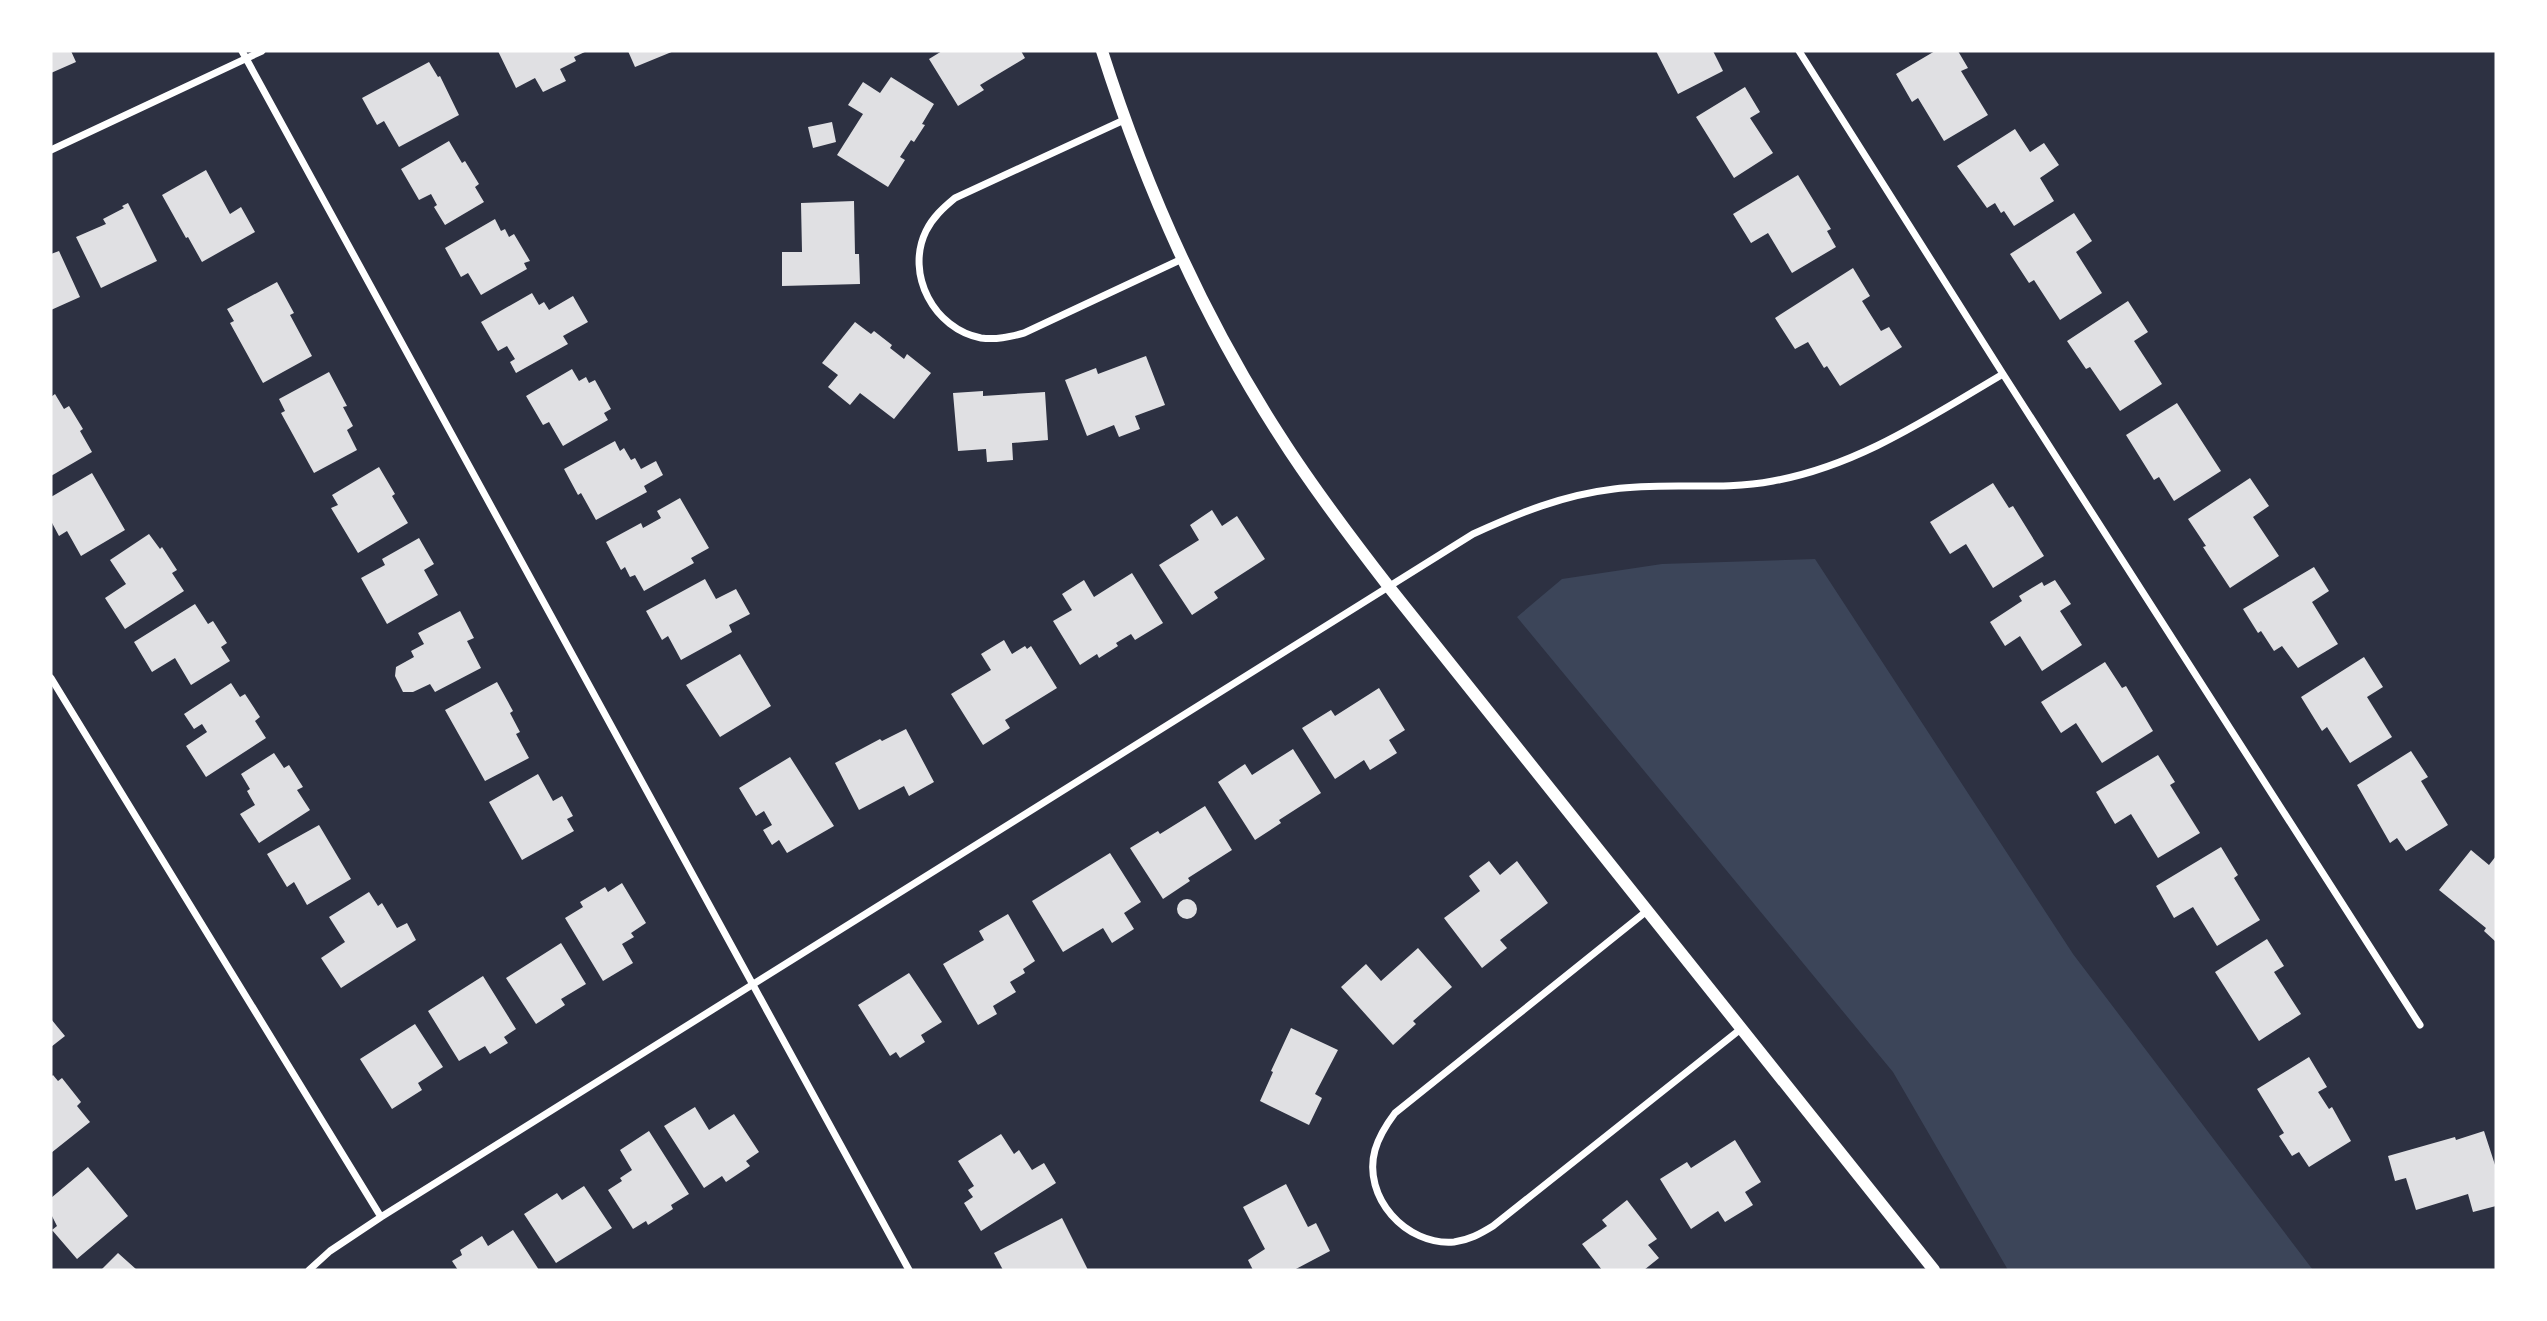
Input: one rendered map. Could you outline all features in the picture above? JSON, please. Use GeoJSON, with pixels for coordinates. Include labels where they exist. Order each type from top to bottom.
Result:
{"type":"FeatureCollection","features":[{"type":"Feature","properties":{"kind":"street"},"geometry":{"type":"LineString","coordinates":[[51,150],[244,54],[262,51]]}},
{"type":"Feature","properties":{"kind":"street"},"geometry":{"type":"LineString","coordinates":[[1102,51],[1124,120],[1182,259],[1224,343],[1280,436],[1341,524],[1390,587],[1934,1270]]}},
{"type":"Feature","properties":{"kind":"street"},"geometry":{"type":"LineString","coordinates":[[1799,51],[2420,1025]]}},
{"type":"Feature","properties":{"kind":"street"},"geometry":{"type":"LineString","coordinates":[[244,54],[909,1270]]}},
{"type":"Feature","properties":{"kind":"street"},"geometry":{"type":"LineString","coordinates":[[1124,120],[955,198],[937,213],[925,232],[919,254],[920,276],[927,298],[940,316],[958,330],[979,337],[1002,339],[1024,333],[1182,259]]}},
{"type":"Feature","properties":{"kind":"street"},"geometry":{"type":"LineString","coordinates":[[309,1270],[330,1251],[381,1217],[1473,534],[1528,509],[1571,496],[1615,488],[1728,486],[1773,481],[1817,471],[1880,446],[2003,374]]}},
{"type":"Feature","properties":{"kind":"street"},"geometry":{"type":"LineString","coordinates":[[51,678],[381,1217]]}},
{"type":"Feature","properties":{"kind":"street"},"geometry":{"type":"LineString","coordinates":[[1648,910],[1395,1113],[1381,1132],[1374,1153],[1373,1175],[1379,1197],[1391,1216],[1408,1231],[1429,1239],[1452,1242],[1474,1238],[1493,1226],[1742,1028]]}},
{"type":"Feature","properties":{"kind":"shaded area"},"geometry":{"type":"Polygon","coordinates":[[[1815,559],[2073,954],[2313,1270],[2008,1270],[1893,1072],[1517,617],[1562,579],[1662,564],[1815,559]]]}},
{"type":"Feature","properties":{"kind":"building"},"geometry":{"type":"Polygon","coordinates":[[[51,51],[71,51],[76,62],[51,73],[51,51]]]}},
{"type":"Feature","properties":{"kind":"building"},"geometry":{"type":"Polygon","coordinates":[[[498,51],[587,51],[574,57],[576,61],[560,69],[566,81],[543,92],[535,78],[516,88],[498,51]]]}},
{"type":"Feature","properties":{"kind":"building"},"geometry":{"type":"Polygon","coordinates":[[[628,51],[674,51],[635,67],[628,51]]]}},
{"type":"Feature","properties":{"kind":"building"},"geometry":{"type":"Polygon","coordinates":[[[942,51],[1021,51],[1025,58],[980,85],[984,90],[958,106],[929,59],[942,51]]]}},
{"type":"Feature","properties":{"kind":"building"},"geometry":{"type":"Polygon","coordinates":[[[1656,51],[1713,51],[1723,71],[1678,94],[1656,51]]]}},
{"type":"Feature","properties":{"kind":"building"},"geometry":{"type":"Polygon","coordinates":[[[1935,51],[1958,51],[1968,68],[1961,71],[1988,115],[1944,141],[1918,98],[1912,102],[1896,74],[1935,51]]]}},
{"type":"Feature","properties":{"kind":"building"},"geometry":{"type":"Polygon","coordinates":[[[429,62],[438,77],[440,76],[459,115],[399,147],[384,121],[377,125],[362,98],[429,62]]]}},
{"type":"Feature","properties":{"kind":"building"},"geometry":{"type":"Polygon","coordinates":[[[891,77],[934,104],[922,124],[925,125],[900,157],[905,160],[888,187],[837,155],[863,114],[848,105],[863,82],[880,93],[891,77]]]}},
{"type":"Feature","properties":{"kind":"building"},"geometry":{"type":"Polygon","coordinates":[[[1745,87],[1760,112],[1750,118],[1773,153],[1734,178],[1696,117],[1745,87]]]}},
{"type":"Feature","properties":{"kind":"building"},"geometry":{"type":"Polygon","coordinates":[[[832,122],[836,142],[813,148],[808,127],[832,122]]]}},
{"type":"Feature","properties":{"kind":"building"},"geometry":{"type":"Polygon","coordinates":[[[2015,129],[2030,152],[2044,143],[2059,165],[2040,178],[2054,201],[2014,226],[1995,203],[1987,208],[1957,166],[2015,129]]]}},
{"type":"Feature","properties":{"kind":"building"},"geometry":{"type":"Polygon","coordinates":[[[449,141],[479,184],[475,187],[484,202],[445,225],[434,207],[437,205],[431,194],[419,200],[401,169],[449,141]]]}},
{"type":"Feature","properties":{"kind":"building"},"geometry":{"type":"Polygon","coordinates":[[[206,170],[230,214],[241,207],[255,232],[202,262],[162,195],[206,170]]]}},
{"type":"Feature","properties":{"kind":"building"},"geometry":{"type":"Polygon","coordinates":[[[1798,175],[1831,229],[1827,231],[1836,247],[1792,273],[1768,233],[1751,243],[1733,214],[1798,175]]]}},
{"type":"Feature","properties":{"kind":"building"},"geometry":{"type":"Polygon","coordinates":[[[854,201],[855,254],[859,254],[860,284],[782,286],[782,252],[802,252],[801,203],[854,201]]]}},
{"type":"Feature","properties":{"kind":"building"},"geometry":{"type":"Polygon","coordinates":[[[128,203],[157,261],[101,288],[76,237],[106,224],[103,219],[128,203]]]}},
{"type":"Feature","properties":{"kind":"building"},"geometry":{"type":"Polygon","coordinates":[[[2074,213],[2092,241],[2076,252],[2102,293],[2060,320],[2034,280],[2029,283],[2010,254],[2074,213]]]}},
{"type":"Feature","properties":{"kind":"building"},"geometry":{"type":"Polygon","coordinates":[[[495,219],[501,231],[505,229],[509,237],[514,234],[530,261],[524,263],[527,269],[481,295],[468,273],[461,277],[445,248],[495,219]]]}},
{"type":"Feature","properties":{"kind":"building"},"geometry":{"type":"Polygon","coordinates":[[[59,251],[80,297],[51,310],[51,254],[59,251]]]}},
{"type":"Feature","properties":{"kind":"building"},"geometry":{"type":"Polygon","coordinates":[[[1853,268],[1870,296],[1862,301],[1881,331],[1889,327],[1902,347],[1840,386],[1827,366],[1824,368],[1808,342],[1795,349],[1775,318],[1853,268]]]}},
{"type":"Feature","properties":{"kind":"building"},"geometry":{"type":"Polygon","coordinates":[[[277,282],[294,313],[290,315],[312,356],[263,383],[230,323],[234,321],[227,309],[277,282]]]}},
{"type":"Feature","properties":{"kind":"building"},"geometry":{"type":"Polygon","coordinates":[[[532,293],[539,305],[544,302],[549,310],[573,296],[588,322],[563,336],[568,344],[516,373],[510,362],[515,359],[507,346],[498,351],[481,322],[532,293]]]}},
{"type":"Feature","properties":{"kind":"building"},"geometry":{"type":"Polygon","coordinates":[[[2128,301],[2148,332],[2134,341],[2162,384],[2120,411],[2090,367],[2086,369],[2067,341],[2128,301]]]}},
{"type":"Feature","properties":{"kind":"building"},"geometry":{"type":"Polygon","coordinates":[[[855,322],[871,334],[874,331],[904,359],[907,354],[931,373],[894,419],[860,393],[850,405],[828,387],[838,375],[822,363],[855,322]]]}},
{"type":"Feature","properties":{"kind":"building"},"geometry":{"type":"Polygon","coordinates":[[[1146,356],[1165,405],[1135,416],[1140,429],[1119,437],[1114,425],[1087,436],[1065,380],[1096,368],[1098,374],[1146,356]]]}},
{"type":"Feature","properties":{"kind":"building"},"geometry":{"type":"Polygon","coordinates":[[[572,369],[579,381],[586,377],[589,383],[595,380],[611,409],[604,413],[608,420],[563,446],[549,422],[543,425],[526,396],[572,369]]]}},
{"type":"Feature","properties":{"kind":"building"},"geometry":{"type":"Polygon","coordinates":[[[329,372],[347,406],[343,407],[353,426],[347,430],[357,450],[314,473],[281,413],[285,411],[279,399],[329,372]]]}},
{"type":"Feature","properties":{"kind":"building"},"geometry":{"type":"Polygon","coordinates":[[[983,391],[983,396],[1045,392],[1048,440],[1012,443],[1013,460],[987,462],[986,449],[958,451],[953,393],[983,391]]]}},
{"type":"Feature","properties":{"kind":"building"},"geometry":{"type":"Polygon","coordinates":[[[55,394],[64,409],[69,406],[83,429],[80,431],[92,452],[51,476],[51,397],[55,394]]]}},
{"type":"Feature","properties":{"kind":"building"},"geometry":{"type":"Polygon","coordinates":[[[2177,403],[2221,471],[2174,501],[2159,477],[2154,480],[2126,435],[2177,403]]]}},
{"type":"Feature","properties":{"kind":"building"},"geometry":{"type":"Polygon","coordinates":[[[615,441],[620,451],[624,448],[631,460],[635,458],[641,469],[656,461],[663,475],[644,486],[647,492],[596,520],[564,469],[615,441]]]}},
{"type":"Feature","properties":{"kind":"building"},"geometry":{"type":"Polygon","coordinates":[[[379,467],[408,523],[358,553],[331,508],[338,505],[332,495],[379,467]]]}},
{"type":"Feature","properties":{"kind":"building"},"geometry":{"type":"Polygon","coordinates":[[[92,473],[125,530],[81,556],[67,531],[59,536],[51,521],[51,497],[92,473]]]}},
{"type":"Feature","properties":{"kind":"building"},"geometry":{"type":"Polygon","coordinates":[[[2250,478],[2269,506],[2253,517],[2279,556],[2230,588],[2188,519],[2250,478]]]}},
{"type":"Feature","properties":{"kind":"building"},"geometry":{"type":"Polygon","coordinates":[[[1993,483],[2009,508],[2013,506],[2044,556],[1993,588],[1966,544],[1950,554],[1930,522],[1993,483]]]}},
{"type":"Feature","properties":{"kind":"building"},"geometry":{"type":"Polygon","coordinates":[[[680,498],[709,548],[691,558],[694,563],[644,591],[635,575],[630,577],[625,567],[621,570],[606,542],[641,523],[643,528],[661,518],[657,511],[680,498]]]}},
{"type":"Feature","properties":{"kind":"building"},"geometry":{"type":"Polygon","coordinates":[[[1212,510],[1222,526],[1237,516],[1265,559],[1214,592],[1218,598],[1192,615],[1159,565],[1199,540],[1190,525],[1212,510]]]}},
{"type":"Feature","properties":{"kind":"building"},"geometry":{"type":"Polygon","coordinates":[[[149,534],[160,549],[162,547],[177,570],[172,573],[184,591],[125,629],[105,598],[126,584],[110,560],[149,534]]]}},
{"type":"Feature","properties":{"kind":"building"},"geometry":{"type":"Polygon","coordinates":[[[419,538],[434,564],[424,570],[438,595],[387,624],[361,578],[385,565],[382,559],[419,538]]]}},
{"type":"Feature","properties":{"kind":"building"},"geometry":{"type":"Polygon","coordinates":[[[2314,567],[2329,591],[2312,602],[2338,644],[2298,668],[2282,646],[2274,651],[2261,631],[2258,633],[2243,609],[2314,567]]]}},
{"type":"Feature","properties":{"kind":"building"},"geometry":{"type":"Polygon","coordinates":[[[1132,573],[1163,623],[1135,640],[1131,634],[1099,658],[1097,654],[1080,665],[1053,621],[1072,610],[1062,594],[1084,580],[1094,597],[1132,573]]]}},
{"type":"Feature","properties":{"kind":"building"},"geometry":{"type":"Polygon","coordinates":[[[705,579],[716,599],[736,589],[750,614],[729,625],[732,632],[681,660],[668,636],[662,640],[646,611],[705,579]]]}},
{"type":"Feature","properties":{"kind":"building"},"geometry":{"type":"Polygon","coordinates":[[[2055,580],[2071,604],[2060,611],[2082,645],[2042,671],[2020,636],[2005,646],[1990,622],[2022,601],[2019,596],[2042,582],[2044,586],[2055,580]]]}},
{"type":"Feature","properties":{"kind":"building"},"geometry":{"type":"Polygon","coordinates":[[[195,604],[208,624],[213,621],[227,643],[221,647],[230,661],[191,685],[175,658],[152,672],[134,642],[195,604]]]}},
{"type":"Feature","properties":{"kind":"building"},"geometry":{"type":"Polygon","coordinates":[[[460,611],[474,638],[467,641],[481,668],[435,692],[430,684],[413,692],[403,692],[395,676],[396,667],[414,657],[411,651],[424,644],[418,633],[460,611]]]}},
{"type":"Feature","properties":{"kind":"building"},"geometry":{"type":"Polygon","coordinates":[[[1004,640],[1012,654],[1025,646],[1027,649],[1031,646],[1057,688],[1005,720],[1010,728],[983,745],[951,694],[991,670],[981,654],[1004,640]]]}},
{"type":"Feature","properties":{"kind":"building"},"geometry":{"type":"Polygon","coordinates":[[[740,654],[771,706],[720,737],[686,685],[740,654]]]}},
{"type":"Feature","properties":{"kind":"building"},"geometry":{"type":"Polygon","coordinates":[[[2364,657],[2383,687],[2367,697],[2392,737],[2350,763],[2327,727],[2322,731],[2301,697],[2364,657]]]}},
{"type":"Feature","properties":{"kind":"building"},"geometry":{"type":"Polygon","coordinates":[[[2105,662],[2122,688],[2126,686],[2153,731],[2102,763],[2076,723],[2061,733],[2041,702],[2105,662]]]}},
{"type":"Feature","properties":{"kind":"building"},"geometry":{"type":"Polygon","coordinates":[[[497,682],[513,711],[510,713],[520,732],[516,734],[529,758],[485,781],[445,710],[497,682]]]}},
{"type":"Feature","properties":{"kind":"building"},"geometry":{"type":"Polygon","coordinates":[[[231,683],[240,697],[245,694],[260,717],[255,721],[266,738],[206,777],[186,746],[207,732],[202,724],[194,729],[184,714],[231,683]]]}},
{"type":"Feature","properties":{"kind":"building"},"geometry":{"type":"Polygon","coordinates":[[[1379,688],[1405,730],[1389,740],[1397,753],[1370,770],[1364,760],[1335,779],[1302,728],[1331,710],[1335,716],[1379,688]]]}},
{"type":"Feature","properties":{"kind":"building"},"geometry":{"type":"Polygon","coordinates":[[[906,729],[934,782],[909,796],[904,786],[859,810],[835,763],[880,739],[882,741],[906,729]]]}},
{"type":"Feature","properties":{"kind":"building"},"geometry":{"type":"Polygon","coordinates":[[[1293,749],[1321,793],[1279,820],[1281,823],[1255,840],[1218,782],[1245,764],[1252,775],[1293,749]]]}},
{"type":"Feature","properties":{"kind":"building"},"geometry":{"type":"Polygon","coordinates":[[[2411,751],[2428,777],[2421,781],[2448,825],[2406,851],[2397,838],[2390,843],[2357,785],[2411,751]]]}},
{"type":"Feature","properties":{"kind":"building"},"geometry":{"type":"Polygon","coordinates":[[[274,753],[284,768],[289,765],[303,787],[297,790],[310,810],[259,843],[240,814],[255,805],[241,774],[274,753]]]}},
{"type":"Feature","properties":{"kind":"building"},"geometry":{"type":"Polygon","coordinates":[[[2158,755],[2175,782],[2170,785],[2200,833],[2158,858],[2131,814],[2115,824],[2096,792],[2158,755]]]}},
{"type":"Feature","properties":{"kind":"building"},"geometry":{"type":"Polygon","coordinates":[[[790,757],[834,826],[787,853],[779,840],[772,845],[763,830],[772,825],[764,811],[756,816],[739,788],[790,757]]]}},
{"type":"Feature","properties":{"kind":"building"},"geometry":{"type":"Polygon","coordinates":[[[538,774],[553,801],[562,796],[573,816],[567,819],[574,831],[522,860],[489,802],[538,774]]]}},
{"type":"Feature","properties":{"kind":"building"},"geometry":{"type":"Polygon","coordinates":[[[1205,806],[1232,850],[1188,878],[1190,881],[1163,899],[1130,848],[1158,831],[1160,834],[1205,806]]]}},
{"type":"Feature","properties":{"kind":"building"},"geometry":{"type":"Polygon","coordinates":[[[319,825],[351,879],[307,905],[294,882],[287,887],[267,854],[319,825]]]}},
{"type":"Feature","properties":{"kind":"building"},"geometry":{"type":"Polygon","coordinates":[[[2221,847],[2238,875],[2234,878],[2260,920],[2217,946],[2193,907],[2174,918],[2156,886],[2221,847]]]}},
{"type":"Feature","properties":{"kind":"building"},"geometry":{"type":"Polygon","coordinates":[[[2471,850],[2489,865],[2496,856],[2496,942],[2484,931],[2486,928],[2439,890],[2471,850]]]}},
{"type":"Feature","properties":{"kind":"building"},"geometry":{"type":"Polygon","coordinates":[[[1110,853],[1141,902],[1124,913],[1134,929],[1112,943],[1103,928],[1063,952],[1032,901],[1110,853]]]}},
{"type":"Feature","properties":{"kind":"building"},"geometry":{"type":"Polygon","coordinates":[[[1489,861],[1500,875],[1517,861],[1548,903],[1500,940],[1507,948],[1482,968],[1444,918],[1480,891],[1469,876],[1489,861]]]}},
{"type":"Feature","properties":{"kind":"building"},"geometry":{"type":"Polygon","coordinates":[[[622,883],[646,923],[631,933],[634,937],[622,944],[633,963],[603,981],[565,918],[583,907],[580,902],[605,887],[608,892],[622,883]]]}},
{"type":"Feature","properties":{"kind":"building"},"geometry":{"type":"Polygon","coordinates":[[[369,892],[378,906],[382,903],[397,928],[407,923],[416,940],[341,988],[321,958],[345,942],[329,917],[369,892]]]}},
{"type":"Feature","properties":{"kind":"building"},"geometry":{"type":"Polygon","coordinates":[[[1187,899],[1194,902],[1197,909],[1194,916],[1187,919],[1180,916],[1177,909],[1180,902],[1187,899]]]}},
{"type":"Feature","properties":{"kind":"building"},"geometry":{"type":"Polygon","coordinates":[[[1008,914],[1035,961],[1023,969],[1025,973],[1010,982],[1016,992],[993,1006],[997,1014],[978,1025],[943,964],[984,940],[979,931],[1008,914]]]}},
{"type":"Feature","properties":{"kind":"building"},"geometry":{"type":"Polygon","coordinates":[[[2267,939],[2284,966],[2274,972],[2301,1014],[2259,1041],[2215,972],[2267,939]]]}},
{"type":"Feature","properties":{"kind":"building"},"geometry":{"type":"Polygon","coordinates":[[[561,943],[586,984],[561,999],[565,1005],[536,1024],[506,978],[561,943]]]}},
{"type":"Feature","properties":{"kind":"building"},"geometry":{"type":"Polygon","coordinates":[[[1418,948],[1452,987],[1413,1021],[1416,1024],[1393,1045],[1341,987],[1366,964],[1381,981],[1418,948]]]}},
{"type":"Feature","properties":{"kind":"building"},"geometry":{"type":"Polygon","coordinates":[[[909,973],[942,1022],[921,1035],[925,1042],[900,1058],[896,1052],[890,1056],[858,1005],[909,973]]]}},
{"type":"Feature","properties":{"kind":"building"},"geometry":{"type":"Polygon","coordinates":[[[483,976],[516,1029],[504,1037],[508,1043],[490,1054],[485,1046],[459,1061],[428,1011],[483,976]]]}},
{"type":"Feature","properties":{"kind":"building"},"geometry":{"type":"Polygon","coordinates":[[[51,1019],[65,1036],[51,1047],[51,1019]]]}},
{"type":"Feature","properties":{"kind":"building"},"geometry":{"type":"Polygon","coordinates":[[[415,1024],[443,1067],[418,1083],[422,1090],[392,1109],[360,1059],[415,1024]]]}},
{"type":"Feature","properties":{"kind":"building"},"geometry":{"type":"Polygon","coordinates":[[[1291,1028],[1338,1050],[1315,1094],[1322,1098],[1309,1125],[1260,1101],[1291,1028]]]}},
{"type":"Feature","properties":{"kind":"building"},"geometry":{"type":"Polygon","coordinates":[[[2309,1057],[2327,1087],[2318,1092],[2329,1109],[2332,1107],[2351,1141],[2309,1167],[2299,1152],[2292,1156],[2279,1136],[2284,1133],[2257,1089],[2309,1057]]]}},
{"type":"Feature","properties":{"kind":"building"},"geometry":{"type":"Polygon","coordinates":[[[53,1075],[58,1081],[62,1078],[81,1102],[77,1106],[90,1122],[51,1153],[51,1077],[53,1075]]]}},
{"type":"Feature","properties":{"kind":"building"},"geometry":{"type":"Polygon","coordinates":[[[695,1107],[709,1130],[734,1114],[759,1152],[746,1161],[750,1166],[726,1182],[722,1176],[704,1188],[664,1126],[695,1107]]]}},
{"type":"Feature","properties":{"kind":"building"},"geometry":{"type":"Polygon","coordinates":[[[649,1131],[689,1194],[671,1205],[673,1209],[648,1225],[646,1221],[633,1229],[608,1190],[632,1170],[620,1150],[649,1131]]]}},
{"type":"Feature","properties":{"kind":"building"},"geometry":{"type":"Polygon","coordinates":[[[2484,1131],[2496,1168],[2496,1206],[2473,1212],[2468,1194],[2416,1210],[2406,1178],[2395,1181],[2388,1156],[2484,1131]]]}},
{"type":"Feature","properties":{"kind":"building"},"geometry":{"type":"Polygon","coordinates":[[[1001,1134],[1014,1154],[1019,1150],[1032,1170],[1044,1163],[1056,1183],[981,1231],[964,1203],[973,1197],[968,1190],[974,1186],[958,1161],[1001,1134]]]}},
{"type":"Feature","properties":{"kind":"building"},"geometry":{"type":"Polygon","coordinates":[[[1735,1140],[1761,1182],[1745,1192],[1753,1205],[1725,1222],[1718,1211],[1691,1229],[1660,1179],[1687,1162],[1691,1168],[1735,1140]]]}},
{"type":"Feature","properties":{"kind":"building"},"geometry":{"type":"Polygon","coordinates":[[[88,1167],[128,1216],[77,1259],[52,1230],[57,1226],[51,1214],[51,1198],[88,1167]]]}},
{"type":"Feature","properties":{"kind":"building"},"geometry":{"type":"Polygon","coordinates":[[[1286,1184],[1308,1227],[1316,1223],[1330,1251],[1294,1270],[1253,1270],[1248,1260],[1265,1249],[1243,1207],[1286,1184]]]}},
{"type":"Feature","properties":{"kind":"building"},"geometry":{"type":"Polygon","coordinates":[[[584,1186],[612,1228],[556,1263],[524,1214],[557,1193],[562,1200],[584,1186]]]}},
{"type":"Feature","properties":{"kind":"building"},"geometry":{"type":"Polygon","coordinates":[[[1627,1200],[1657,1239],[1648,1245],[1659,1258],[1644,1270],[1602,1270],[1582,1244],[1607,1226],[1602,1220],[1627,1200]]]}},
{"type":"Feature","properties":{"kind":"building"},"geometry":{"type":"Polygon","coordinates":[[[1062,1218],[1088,1270],[1003,1270],[994,1253],[1062,1218]]]}},
{"type":"Feature","properties":{"kind":"building"},"geometry":{"type":"Polygon","coordinates":[[[513,1230],[539,1270],[458,1270],[452,1261],[462,1255],[460,1250],[482,1236],[488,1246],[513,1230]]]}},
{"type":"Feature","properties":{"kind":"building"},"geometry":{"type":"Polygon","coordinates":[[[118,1253],[137,1270],[101,1270],[118,1253]]]}}]}
